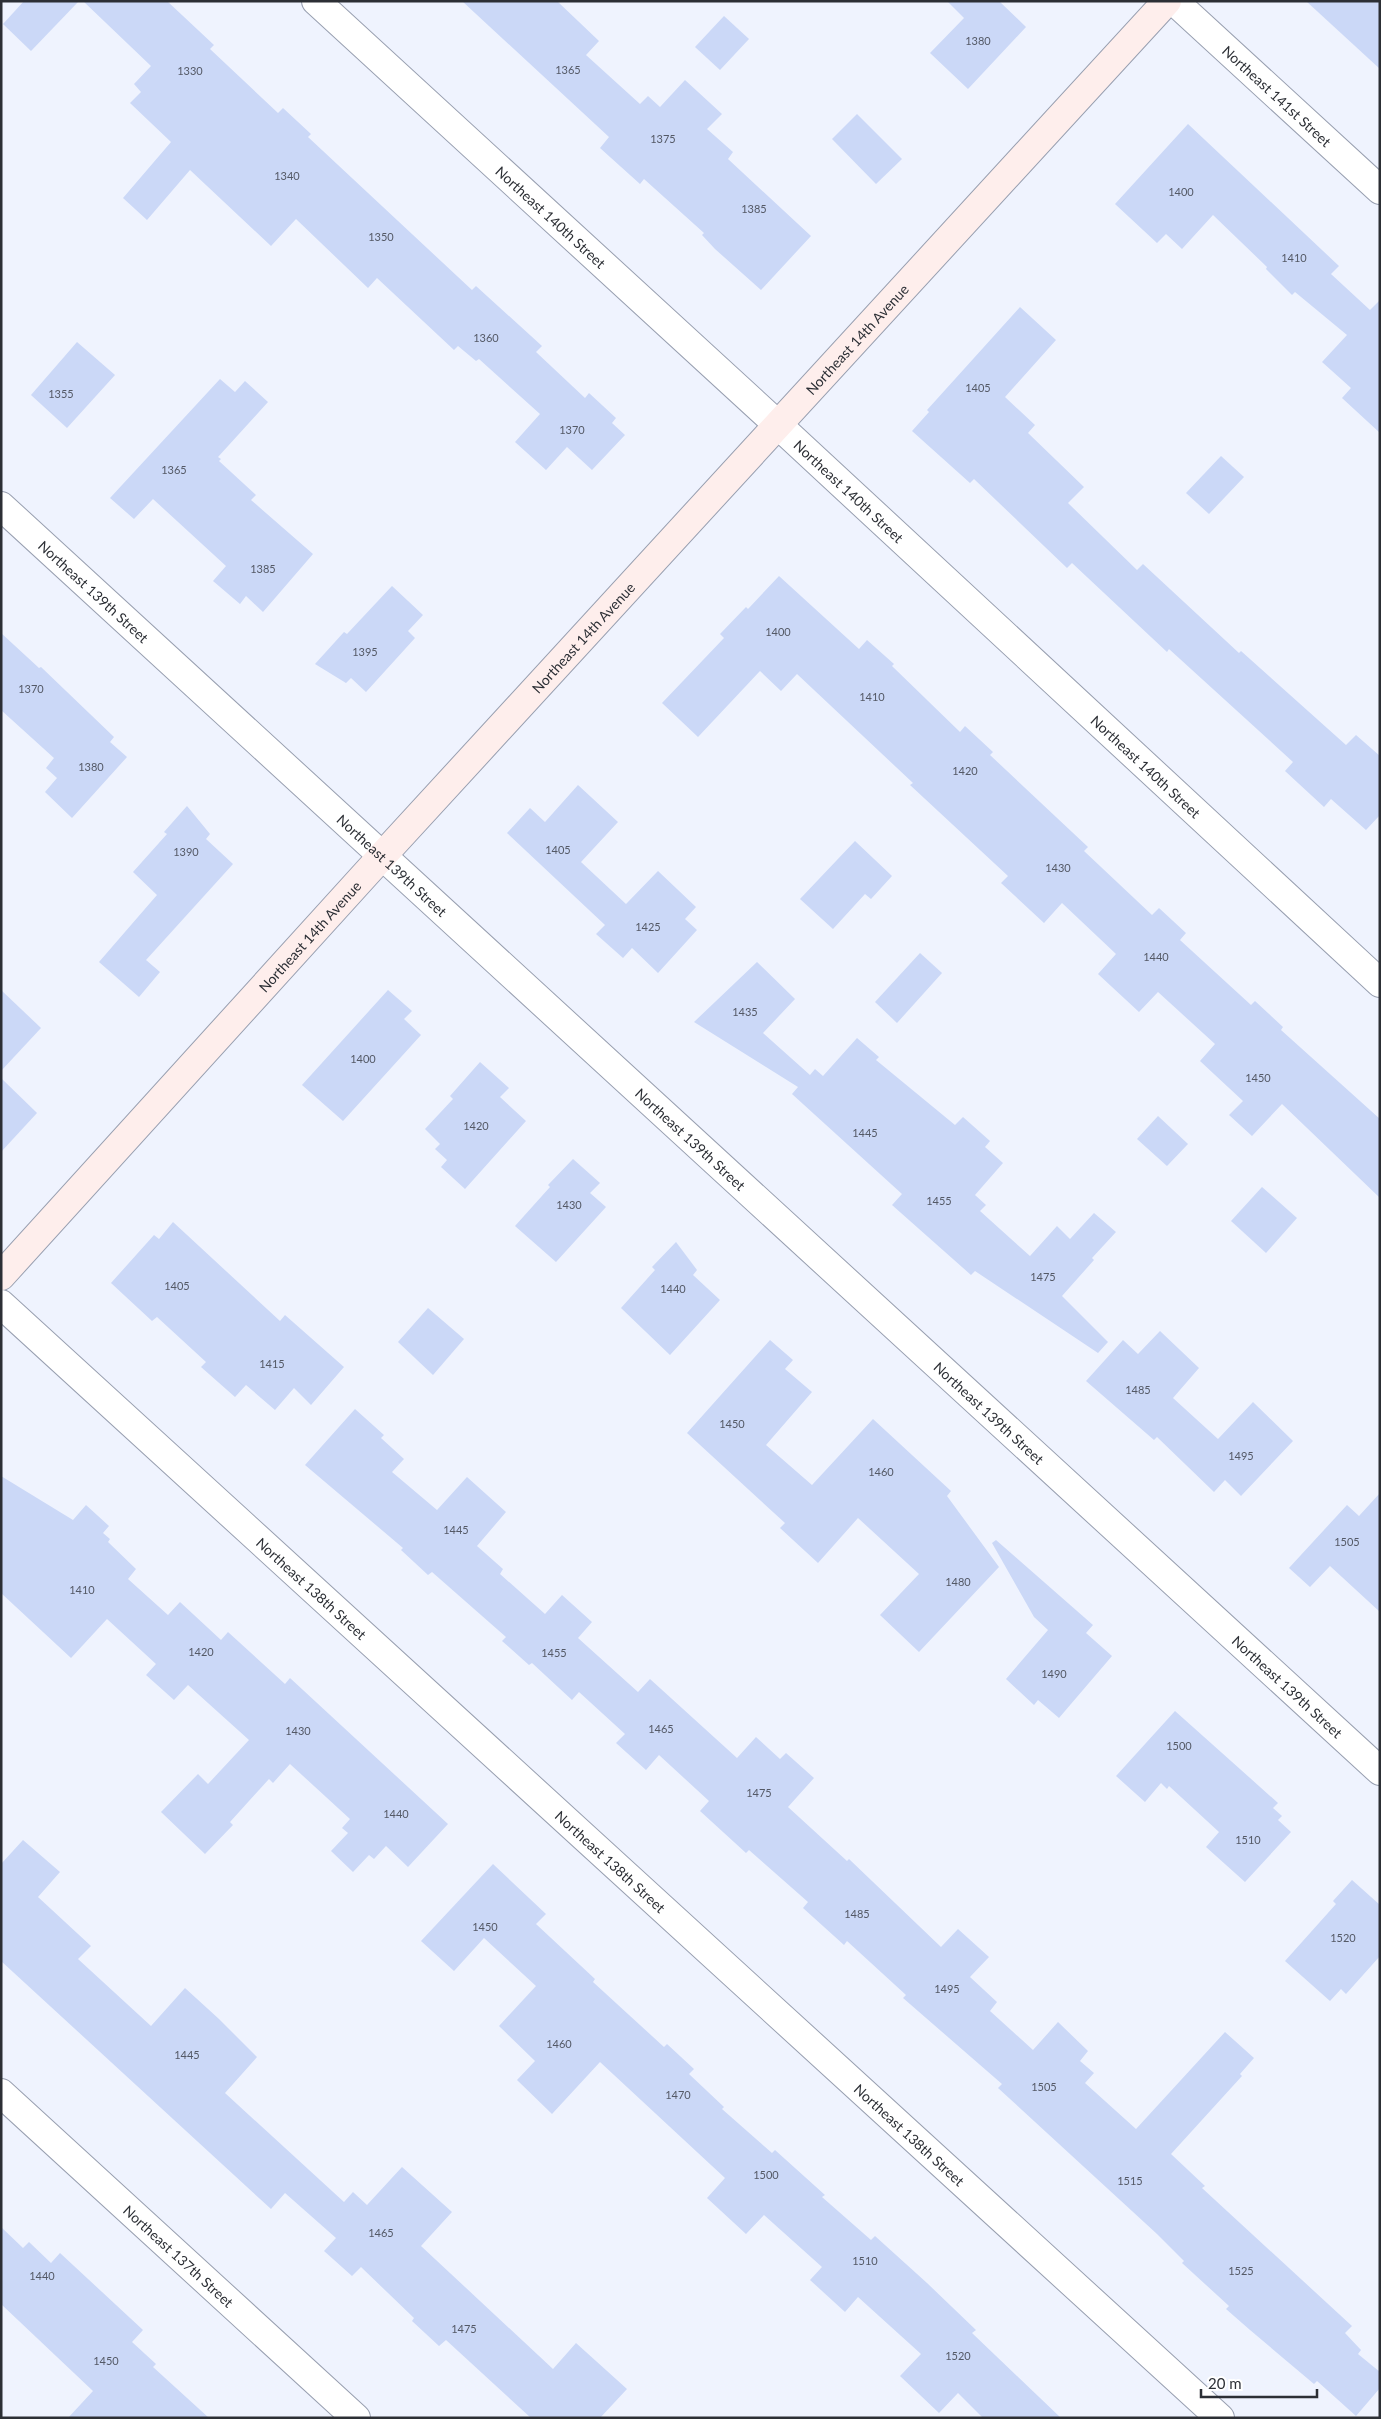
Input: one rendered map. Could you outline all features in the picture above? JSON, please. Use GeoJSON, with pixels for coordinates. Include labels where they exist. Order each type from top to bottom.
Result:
{"type":"FeatureCollection","features":[{"type":"Feature","properties":{"kind":"street","name":"Northeast 140th Street"},"geometry":{"type":"LineString","coordinates":[[316,1],[778,424],[1380,983]]}},
{"type":"Feature","properties":{"kind":"street","name":"Northeast 14th Avenue"},"geometry":{"type":"LineString","coordinates":[[1,1276],[383,855],[1166,1]]}},
{"type":"Feature","properties":{"kind":"street","name":"Northeast 141st Street"},"geometry":{"type":"LineString","coordinates":[[1174,1],[1380,190]]}},
{"type":"Feature","properties":{"kind":"street","name":"Northeast 139th Street"},"geometry":{"type":"LineString","coordinates":[[1,506],[1380,1771]]}},
{"type":"Feature","properties":{"kind":"street","name":"Northeast 138th Street"},"geometry":{"type":"LineString","coordinates":[[1,1304],[1220,2418]]}},
{"type":"Feature","properties":{"kind":"street","name":"Northeast 137th Street"},"geometry":{"type":"LineString","coordinates":[[1,2093],[356,2418]]}},
{"type":"Feature","properties":{"kind":"building"},"geometry":{"type":"Polygon","coordinates":[[[24,1],[79,1],[31,51],[3,24],[24,1]]]}},
{"type":"Feature","properties":{"kind":"building"},"geometry":{"type":"Polygon","coordinates":[[[83,1],[167,1],[214,45],[210,49],[278,113],[283,108],[311,134],[308,137],[472,290],[476,286],[542,346],[536,352],[585,398],[589,393],[616,418],[612,423],[625,435],[592,470],[567,447],[546,470],[515,442],[540,414],[479,359],[476,361],[458,346],[454,350],[377,278],[368,288],[296,219],[271,246],[190,170],[147,220],[123,198],[171,142],[130,103],[141,92],[134,84],[151,66],[83,1]]]}},
{"type":"Feature","properties":{"kind":"building"},"geometry":{"type":"Polygon","coordinates":[[[462,1],[557,1],[599,41],[586,55],[640,104],[648,96],[660,107],[685,80],[722,114],[707,129],[733,152],[728,159],[811,236],[761,290],[715,249],[702,235],[704,233],[644,179],[640,184],[600,148],[609,137],[462,1]]]}},
{"type":"Feature","properties":{"kind":"building"},"geometry":{"type":"Polygon","coordinates":[[[947,1],[999,1],[1026,27],[968,89],[930,53],[964,18],[947,1]]]}},
{"type":"Feature","properties":{"kind":"building"},"geometry":{"type":"Polygon","coordinates":[[[1306,1],[1380,1],[1380,69],[1306,1]]]}},
{"type":"Feature","properties":{"kind":"building"},"geometry":{"type":"Polygon","coordinates":[[[724,16],[749,39],[720,70],[695,47],[724,16]]]}},
{"type":"Feature","properties":{"kind":"building"},"geometry":{"type":"Polygon","coordinates":[[[857,114],[902,159],[876,184],[832,139],[857,114]]]}},
{"type":"Feature","properties":{"kind":"building"},"geometry":{"type":"Polygon","coordinates":[[[1188,124],[1339,266],[1331,274],[1370,310],[1380,300],[1380,433],[1342,398],[1351,388],[1322,362],[1347,335],[1295,292],[1292,295],[1266,269],[1267,267],[1213,215],[1182,249],[1166,234],[1157,243],[1115,204],[1188,124]]]}},
{"type":"Feature","properties":{"kind":"building"},"geometry":{"type":"Polygon","coordinates":[[[1020,307],[1056,340],[1005,397],[1035,425],[1028,433],[1084,487],[1068,503],[1137,570],[1143,564],[1239,653],[1241,651],[1346,745],[1356,735],[1380,756],[1380,815],[1366,830],[1331,799],[1324,807],[1285,771],[1293,762],[1169,649],[1167,652],[1072,563],[1067,568],[974,479],[970,483],[912,431],[929,412],[927,410],[1020,307]]]}},
{"type":"Feature","properties":{"kind":"building"},"geometry":{"type":"Polygon","coordinates":[[[77,342],[115,375],[67,428],[31,395],[77,342]]]}},
{"type":"Feature","properties":{"kind":"building"},"geometry":{"type":"Polygon","coordinates":[[[220,379],[235,392],[245,381],[268,402],[218,457],[221,459],[219,461],[256,495],[251,500],[313,554],[263,612],[246,596],[240,604],[213,581],[226,566],[153,499],[134,519],[110,498],[220,379]]]}},
{"type":"Feature","properties":{"kind":"building"},"geometry":{"type":"Polygon","coordinates":[[[1221,456],[1244,477],[1209,514],[1186,493],[1221,456]]]}},
{"type":"Feature","properties":{"kind":"building"},"geometry":{"type":"Polygon","coordinates":[[[779,576],[859,649],[867,640],[894,664],[892,666],[960,732],[965,726],[993,752],[990,755],[1088,847],[1084,851],[1152,915],[1159,908],[1186,933],[1180,940],[1251,1005],[1255,1001],[1283,1027],[1281,1030],[1380,1119],[1380,1198],[1282,1104],[1252,1136],[1229,1115],[1243,1101],[1200,1061],[1215,1044],[1158,992],[1139,1012],[1098,974],[1116,954],[1062,903],[1044,923],[1001,883],[1008,876],[910,785],[913,783],[797,674],[781,691],[760,671],[698,737],[662,703],[724,638],[720,634],[746,607],[748,609],[779,576]]]}},
{"type":"Feature","properties":{"kind":"building"},"geometry":{"type":"Polygon","coordinates":[[[392,586],[423,615],[408,631],[415,638],[366,692],[351,678],[346,683],[315,664],[344,632],[347,634],[392,586]]]}},
{"type":"Feature","properties":{"kind":"building"},"geometry":{"type":"Polygon","coordinates":[[[1,633],[39,668],[41,667],[114,737],[110,742],[127,757],[72,818],[45,792],[57,778],[46,768],[54,758],[1,710],[1,633]]]}},
{"type":"Feature","properties":{"kind":"building"},"geometry":{"type":"Polygon","coordinates":[[[578,785],[618,822],[581,862],[626,904],[658,871],[696,907],[685,919],[697,930],[658,973],[632,948],[623,958],[596,934],[605,925],[507,833],[530,808],[545,822],[578,785]]]}},
{"type":"Feature","properties":{"kind":"building"},"geometry":{"type":"Polygon","coordinates":[[[187,806],[210,834],[206,839],[233,864],[146,960],[160,972],[139,997],[99,962],[157,895],[133,872],[167,834],[164,832],[187,806]]]}},
{"type":"Feature","properties":{"kind":"building"},"geometry":{"type":"Polygon","coordinates":[[[855,841],[892,876],[871,899],[865,894],[833,929],[800,899],[855,841]]]}},
{"type":"Feature","properties":{"kind":"building"},"geometry":{"type":"Polygon","coordinates":[[[920,953],[942,973],[897,1023],[875,1002],[920,953]]]}},
{"type":"Feature","properties":{"kind":"building"},"geometry":{"type":"Polygon","coordinates":[[[757,962],[795,999],[763,1033],[810,1075],[815,1069],[823,1076],[857,1038],[879,1057],[876,1060],[955,1125],[963,1117],[990,1141],[985,1147],[1003,1163],[975,1195],[986,1205],[980,1211],[1030,1256],[1057,1226],[1070,1239],[1094,1213],[1116,1232],[1092,1258],[1094,1260],[1062,1296],[1108,1342],[1098,1353],[975,1271],[971,1275],[892,1205],[902,1194],[792,1094],[798,1087],[694,1022],[757,962]]]}},
{"type":"Feature","properties":{"kind":"building"},"geometry":{"type":"Polygon","coordinates":[[[1,990],[41,1028],[1,1071],[1,990]]]}},
{"type":"Feature","properties":{"kind":"building"},"geometry":{"type":"Polygon","coordinates":[[[388,990],[412,1011],[404,1019],[421,1035],[343,1121],[302,1085],[388,990]]]}},
{"type":"Feature","properties":{"kind":"building"},"geometry":{"type":"Polygon","coordinates":[[[480,1062],[509,1088],[500,1097],[526,1121],[465,1189],[441,1167],[447,1160],[435,1149],[440,1144],[425,1129],[453,1099],[450,1096],[480,1062]]]}},
{"type":"Feature","properties":{"kind":"building"},"geometry":{"type":"Polygon","coordinates":[[[1,1078],[37,1113],[1,1152],[1,1078]]]}},
{"type":"Feature","properties":{"kind":"building"},"geometry":{"type":"Polygon","coordinates":[[[1158,1116],[1188,1144],[1167,1166],[1137,1139],[1158,1116]]]}},
{"type":"Feature","properties":{"kind":"building"},"geometry":{"type":"Polygon","coordinates":[[[573,1159],[600,1183],[590,1193],[606,1207],[556,1262],[515,1226],[550,1187],[548,1185],[573,1159]]]}},
{"type":"Feature","properties":{"kind":"building"},"geometry":{"type":"Polygon","coordinates":[[[1262,1187],[1297,1218],[1266,1253],[1231,1221],[1262,1187]]]}},
{"type":"Feature","properties":{"kind":"building"},"geometry":{"type":"Polygon","coordinates":[[[173,1222],[280,1321],[285,1315],[344,1367],[311,1405],[294,1388],[275,1410],[246,1385],[235,1397],[201,1367],[206,1362],[157,1317],[152,1321],[111,1283],[154,1235],[159,1239],[173,1222]]]}},
{"type":"Feature","properties":{"kind":"building"},"geometry":{"type":"Polygon","coordinates":[[[676,1242],[697,1270],[693,1275],[720,1300],[670,1355],[621,1308],[655,1270],[652,1267],[676,1242]]]}},
{"type":"Feature","properties":{"kind":"building"},"geometry":{"type":"Polygon","coordinates":[[[428,1308],[464,1339],[433,1375],[398,1342],[428,1308]]]}},
{"type":"Feature","properties":{"kind":"building"},"geometry":{"type":"Polygon","coordinates":[[[1160,1331],[1199,1368],[1173,1398],[1218,1439],[1253,1402],[1293,1441],[1241,1496],[1225,1480],[1214,1492],[1157,1437],[1154,1440],[1086,1381],[1123,1340],[1138,1354],[1160,1331]]]}},
{"type":"Feature","properties":{"kind":"building"},"geometry":{"type":"Polygon","coordinates":[[[770,1340],[793,1360],[785,1369],[812,1392],[766,1445],[812,1485],[873,1419],[951,1491],[947,1496],[999,1567],[919,1652],[880,1615],[919,1574],[858,1518],[818,1563],[780,1528],[785,1523],[687,1433],[770,1340]]]}},
{"type":"Feature","properties":{"kind":"building"},"geometry":{"type":"Polygon","coordinates":[[[355,1409],[384,1435],[381,1438],[404,1459],[392,1472],[437,1510],[467,1477],[506,1512],[477,1546],[503,1569],[500,1574],[545,1614],[562,1595],[592,1622],[578,1638],[638,1692],[650,1679],[737,1758],[756,1737],[780,1759],[786,1753],[814,1778],[788,1807],[847,1861],[849,1859],[941,1947],[958,1929],[989,1957],[970,1977],[997,2002],[990,2011],[1033,2050],[1058,2022],[1088,2051],[1080,2061],[1094,2073],[1085,2083],[1136,2129],[1225,2032],[1254,2058],[1240,2074],[1242,2076],[1171,2154],[1205,2186],[1202,2188],[1352,2326],[1345,2333],[1361,2350],[1358,2354],[1380,2372],[1380,2388],[1356,2416],[1317,2381],[1314,2384],[1226,2309],[1229,2306],[1182,2263],[1184,2261],[1157,2234],[998,2088],[1002,2084],[903,1998],[906,1995],[847,1941],[844,1945],[803,1908],[808,1902],[749,1850],[746,1853],[700,1811],[709,1801],[659,1755],[646,1770],[616,1743],[625,1734],[579,1692],[572,1700],[532,1663],[529,1665],[502,1641],[506,1637],[432,1572],[428,1575],[401,1550],[403,1548],[305,1465],[355,1409]]]}},
{"type":"Feature","properties":{"kind":"building"},"geometry":{"type":"Polygon","coordinates":[[[1,1476],[73,1520],[86,1505],[109,1526],[103,1533],[110,1539],[108,1542],[136,1569],[128,1579],[168,1615],[180,1602],[221,1640],[228,1632],[285,1684],[290,1678],[448,1824],[408,1867],[386,1846],[374,1859],[369,1855],[353,1872],[331,1851],[348,1833],[342,1828],[350,1819],[290,1764],[273,1783],[269,1779],[230,1822],[233,1825],[205,1854],[161,1812],[198,1774],[208,1784],[249,1740],[188,1685],[174,1700],[146,1675],[156,1664],[107,1619],[71,1658],[1,1593],[1,1476]]]}},
{"type":"Feature","properties":{"kind":"building"},"geometry":{"type":"Polygon","coordinates":[[[1380,1493],[1380,1612],[1330,1566],[1310,1587],[1289,1568],[1347,1505],[1359,1516],[1380,1493]]]}},
{"type":"Feature","properties":{"kind":"building"},"geometry":{"type":"Polygon","coordinates":[[[996,1540],[1093,1625],[1086,1633],[1112,1656],[1059,1718],[1038,1700],[1034,1705],[1006,1679],[1048,1630],[1034,1617],[992,1543],[996,1540]]]}},
{"type":"Feature","properties":{"kind":"building"},"geometry":{"type":"Polygon","coordinates":[[[1175,1711],[1278,1803],[1273,1808],[1282,1816],[1278,1820],[1291,1832],[1245,1882],[1206,1847],[1219,1832],[1169,1786],[1167,1789],[1161,1783],[1145,1802],[1116,1776],[1175,1711]]]}},
{"type":"Feature","properties":{"kind":"building"},"geometry":{"type":"Polygon","coordinates":[[[23,1840],[60,1872],[38,1897],[91,1946],[78,1959],[151,2026],[185,1988],[219,2019],[257,2057],[225,2093],[344,2202],[353,2192],[367,2205],[402,2167],[452,2212],[421,2246],[553,2369],[576,2343],[627,2389],[600,2418],[531,2418],[446,2340],[439,2346],[412,2321],[414,2318],[361,2267],[352,2276],[324,2251],[336,2238],[285,2193],[271,2209],[1,1961],[1,1864],[23,1840]]]}},
{"type":"Feature","properties":{"kind":"building"},"geometry":{"type":"Polygon","coordinates":[[[493,1864],[546,1914],[536,1924],[595,1979],[593,1982],[664,2047],[667,2044],[694,2069],[689,2074],[724,2107],[722,2109],[772,2153],[775,2150],[825,2195],[822,2197],[871,2240],[875,2236],[927,2283],[976,2330],[972,2333],[1061,2418],[983,2418],[958,2393],[939,2413],[900,2376],[921,2354],[858,2297],[845,2312],[810,2280],[822,2267],[764,2215],[746,2234],[707,2198],[725,2178],[600,2062],[552,2114],[517,2080],[535,2061],[499,2026],[536,1986],[484,1938],[454,1971],[421,1941],[493,1864]]]}},
{"type":"Feature","properties":{"kind":"building"},"geometry":{"type":"Polygon","coordinates":[[[1352,1880],[1380,1905],[1380,1956],[1346,1994],[1341,1989],[1330,2001],[1285,1961],[1336,1904],[1333,1901],[1352,1880]]]}},
{"type":"Feature","properties":{"kind":"building"},"geometry":{"type":"Polygon","coordinates":[[[1,2227],[23,2248],[29,2242],[51,2263],[60,2253],[143,2330],[132,2342],[156,2364],[153,2367],[209,2418],[68,2418],[93,2391],[1,2304],[1,2227]]]}}]}
